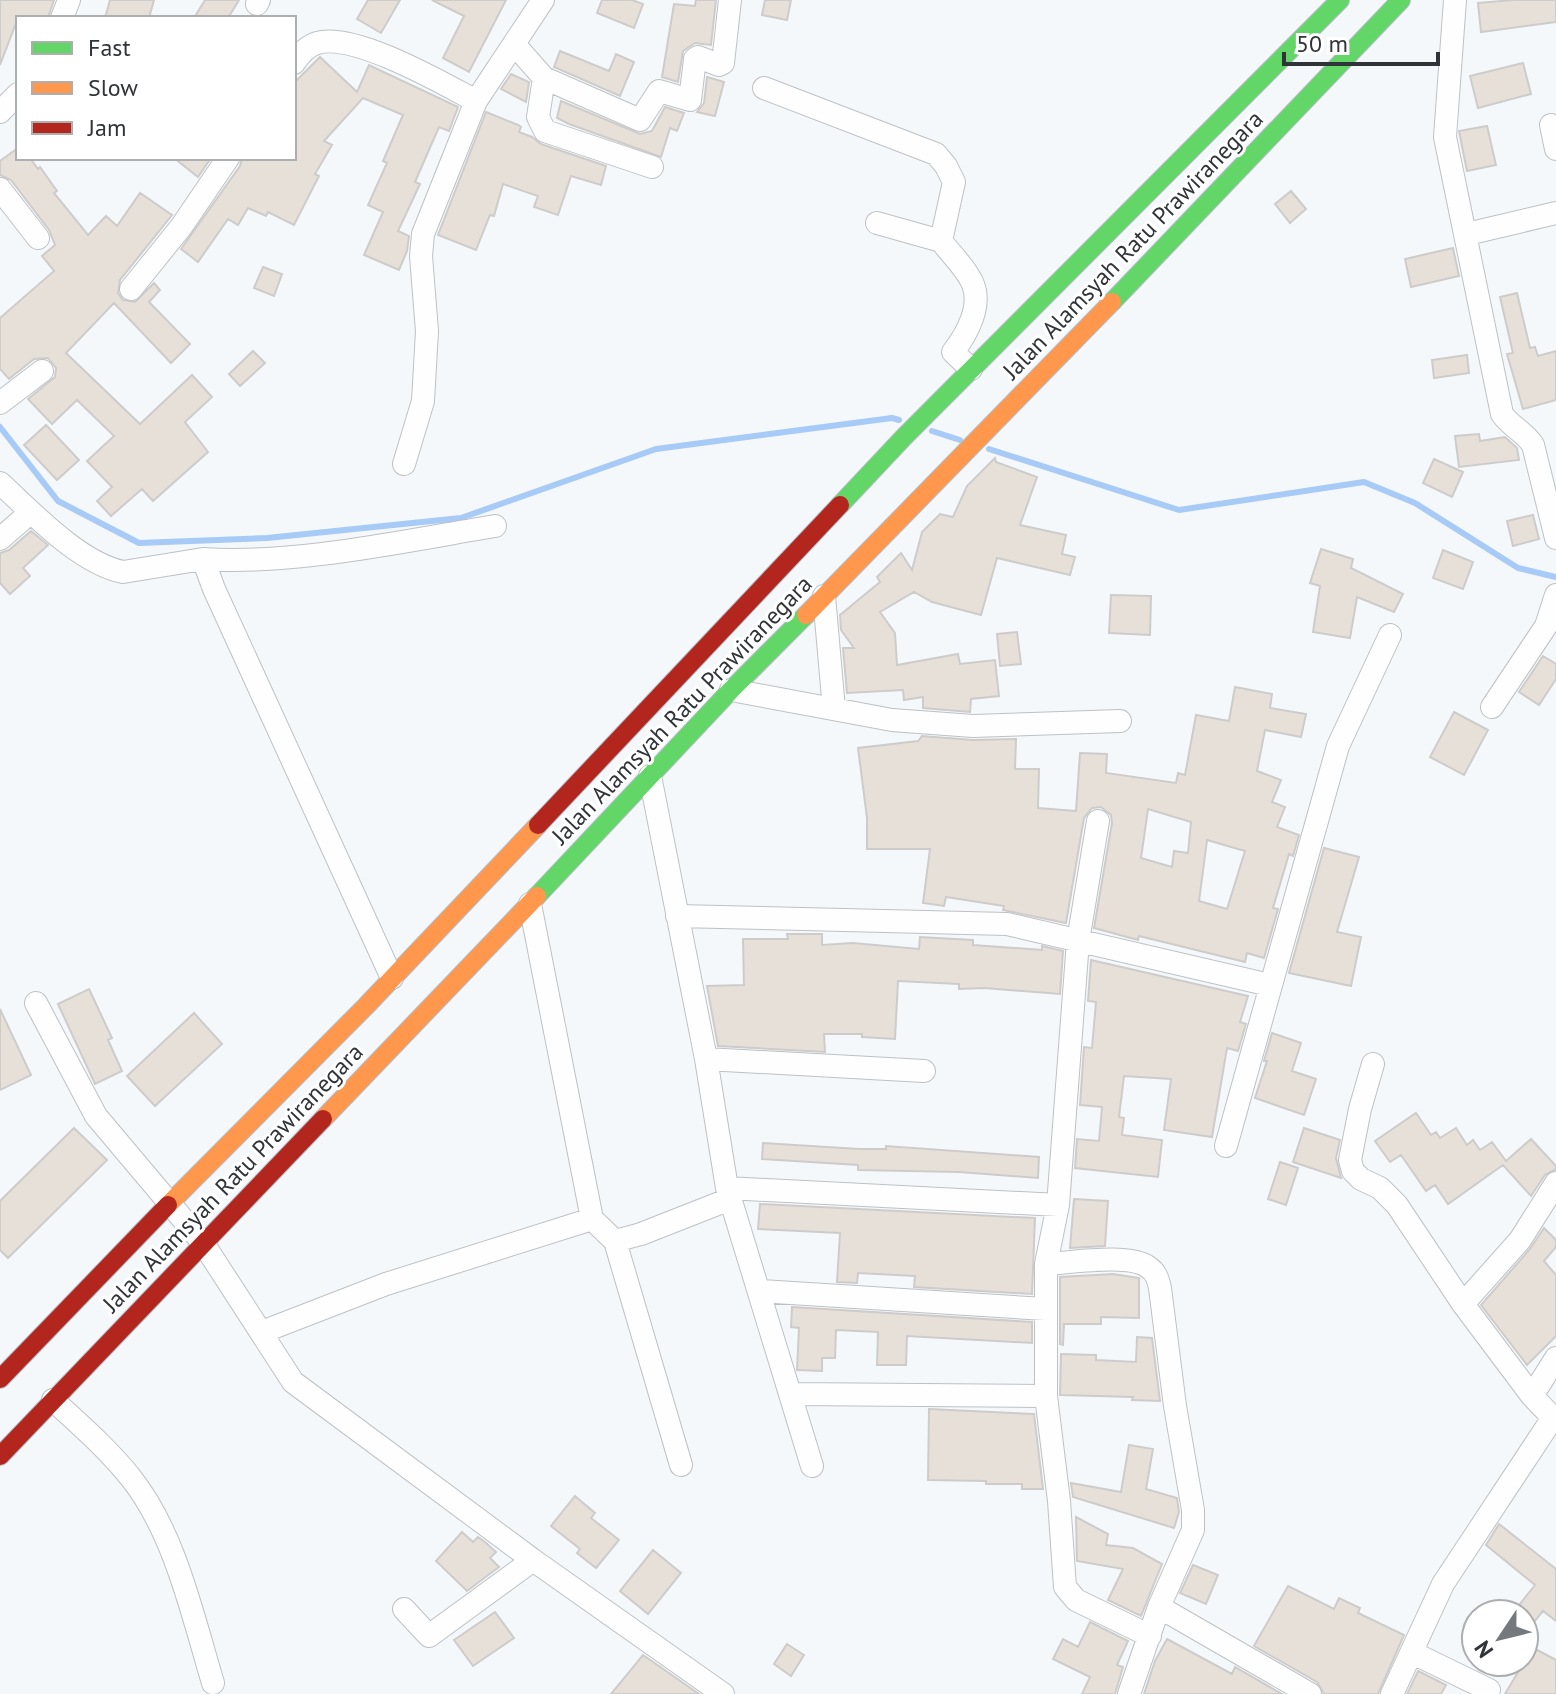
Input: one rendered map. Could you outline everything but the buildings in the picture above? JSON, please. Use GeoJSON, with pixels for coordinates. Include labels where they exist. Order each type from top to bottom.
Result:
{"type":"FeatureCollection","features":[{"type":"Feature","properties":{"kind":"highway","name":"Jalan Alamsyah Ratu Prawiranegara"},"geometry":{"type":"LineString","coordinates":[[0,1379],[392,978],[904,437],[1340,0]]}},
{"type":"Feature","properties":{"kind":"highway","name":"Jalan Alamsyah Ratu Prawiranegara"},"geometry":{"type":"LineString","coordinates":[[0,1456],[731,690],[1002,417],[1401,0]]}},
{"type":"Feature","properties":{"kind":"street"},"geometry":{"type":"LineString","coordinates":[[404,464],[423,401],[427,331],[421,256],[423,234],[476,101],[543,0]]}},
{"type":"Feature","properties":{"kind":"street"},"geometry":{"type":"LineString","coordinates":[[514,44],[544,78],[640,120],[659,91],[688,100],[695,59],[698,57],[719,65],[723,63],[730,0]]}},
{"type":"Feature","properties":{"kind":"street"},"geometry":{"type":"LineString","coordinates":[[1456,0],[1445,137],[1502,414],[1528,436],[1533,445],[1556,538]]}},
{"type":"Feature","properties":{"kind":"street"},"geometry":{"type":"LineString","coordinates":[[296,60],[302,52],[317,43],[333,41],[387,55],[476,101]]}},
{"type":"Feature","properties":{"kind":"street"},"geometry":{"type":"LineString","coordinates":[[544,78],[538,117],[545,131],[652,167]]}},
{"type":"Feature","properties":{"kind":"street"},"geometry":{"type":"LineString","coordinates":[[764,88],[936,154],[954,182],[941,241]]}},
{"type":"Feature","properties":{"kind":"street"},"geometry":{"type":"LineString","coordinates":[[0,112],[16,96]]}},
{"type":"Feature","properties":{"kind":"street"},"geometry":{"type":"LineString","coordinates":[[1551,125],[1556,149]]}},
{"type":"Feature","properties":{"kind":"street"},"geometry":{"type":"LineString","coordinates":[[131,289],[181,227],[227,160]]}},
{"type":"Feature","properties":{"kind":"street"},"geometry":{"type":"LineString","coordinates":[[0,189],[38,238]]}},
{"type":"Feature","properties":{"kind":"street"},"geometry":{"type":"LineString","coordinates":[[1467,234],[1556,213]]}},
{"type":"Feature","properties":{"kind":"street"},"geometry":{"type":"LineString","coordinates":[[877,223],[941,241],[973,284],[974,313],[968,332],[953,352],[971,369]]}},
{"type":"Feature","properties":{"kind":"street"},"geometry":{"type":"LineString","coordinates":[[0,403],[42,371]]}},
{"type":"Feature","properties":{"kind":"street"},"geometry":{"type":"LineString","coordinates":[[0,483],[31,512],[100,565],[123,572],[203,559],[236,561],[293,556],[495,526]]}},
{"type":"Feature","properties":{"kind":"street"},"geometry":{"type":"LineString","coordinates":[[0,539],[31,512]]}},
{"type":"Feature","properties":{"kind":"street"},"geometry":{"type":"LineString","coordinates":[[203,559],[392,978]]}},
{"type":"Feature","properties":{"kind":"street"},"geometry":{"type":"LineString","coordinates":[[824,596],[834,709]]}},
{"type":"Feature","properties":{"kind":"street"},"geometry":{"type":"LineString","coordinates":[[1492,707],[1546,626],[1556,596]]}},
{"type":"Feature","properties":{"kind":"street"},"geometry":{"type":"LineString","coordinates":[[1226,1146],[1338,746],[1390,635]]}},
{"type":"Feature","properties":{"kind":"street"},"geometry":{"type":"LineString","coordinates":[[731,690],[892,720],[973,726],[1120,721]]}},
{"type":"Feature","properties":{"kind":"street"},"geometry":{"type":"LineString","coordinates":[[650,776],[706,1059],[728,1194],[812,1466]]}},
{"type":"Feature","properties":{"kind":"street"},"geometry":{"type":"LineString","coordinates":[[1098,821],[1078,941],[1058,1205],[1046,1264],[1046,1396],[1059,1501],[1065,1587],[1076,1600],[1150,1636]]}},
{"type":"Feature","properties":{"kind":"street"},"geometry":{"type":"LineString","coordinates":[[530,904],[592,1219],[615,1241],[681,1465]]}},
{"type":"Feature","properties":{"kind":"street"},"geometry":{"type":"LineString","coordinates":[[677,916],[1007,924],[1270,985]]}},
{"type":"Feature","properties":{"kind":"street"},"geometry":{"type":"LineString","coordinates":[[36,1003],[96,1116],[203,1243],[293,1382],[714,1691]]}},
{"type":"Feature","properties":{"kind":"street"},"geometry":{"type":"LineString","coordinates":[[706,1059],[924,1071]]}},
{"type":"Feature","properties":{"kind":"street"},"geometry":{"type":"LineString","coordinates":[[1373,1064],[1350,1160],[1353,1171],[1361,1179],[1380,1188],[1397,1205],[1463,1304],[1532,1396],[1554,1420],[1443,1584],[1392,1694]]}},
{"type":"Feature","properties":{"kind":"street"},"geometry":{"type":"LineString","coordinates":[[1463,1304],[1520,1240],[1556,1183]]}},
{"type":"Feature","properties":{"kind":"street"},"geometry":{"type":"LineString","coordinates":[[615,1241],[641,1234],[728,1194],[1058,1205]]}},
{"type":"Feature","properties":{"kind":"street"},"geometry":{"type":"LineString","coordinates":[[262,1332],[386,1284],[592,1219]]}},
{"type":"Feature","properties":{"kind":"street"},"geometry":{"type":"LineString","coordinates":[[1046,1264],[1140,1262],[1156,1274],[1160,1288],[1175,1406],[1193,1510],[1193,1530],[1159,1607],[1129,1694]]}},
{"type":"Feature","properties":{"kind":"street"},"geometry":{"type":"LineString","coordinates":[[760,1291],[1045,1309]]}},
{"type":"Feature","properties":{"kind":"street"},"geometry":{"type":"LineString","coordinates":[[1532,1396],[1556,1358]]}},
{"type":"Feature","properties":{"kind":"street"},"geometry":{"type":"LineString","coordinates":[[790,1394],[1046,1396]]}},
{"type":"Feature","properties":{"kind":"street"},"geometry":{"type":"LineString","coordinates":[[53,1400],[132,1478],[149,1504],[186,1590],[213,1683]]}},
{"type":"Feature","properties":{"kind":"street"},"geometry":{"type":"LineString","coordinates":[[404,1609],[429,1636],[533,1560]]}},
{"type":"Feature","properties":{"kind":"street"},"geometry":{"type":"LineString","coordinates":[[1159,1607],[1310,1694]]}},
{"type":"Feature","properties":{"kind":"street"},"geometry":{"type":"LineString","coordinates":[[1413,1653],[1489,1690]]}},
{"type":"Feature","properties":{"kind":"waterway"},"geometry":{"type":"LineString","coordinates":[[0,427],[58,501],[139,543],[267,538],[461,518],[656,449],[892,418],[899,420]]}},
{"type":"Feature","properties":{"kind":"waterway"},"geometry":{"type":"LineString","coordinates":[[932,431],[960,440]]}},
{"type":"Feature","properties":{"kind":"waterway"},"geometry":{"type":"LineString","coordinates":[[989,449],[1179,510],[1364,482],[1415,503],[1518,568],[1556,577]]}},
{"type":"Feature","properties":{"kind":"traffic: fast"},"geometry":{"type":"LineString","coordinates":[[840,505],[1340,0]]}},
{"type":"Feature","properties":{"kind":"traffic: fast"},"geometry":{"type":"LineString","coordinates":[[1112,302],[1401,0]]}},
{"type":"Feature","properties":{"kind":"traffic: fast"},"geometry":{"type":"LineString","coordinates":[[537,896],[806,615]]}},
{"type":"Feature","properties":{"kind":"traffic: slow"},"geometry":{"type":"LineString","coordinates":[[806,615],[1112,302]]}},
{"type":"Feature","properties":{"kind":"traffic: slow"},"geometry":{"type":"LineString","coordinates":[[168,1205],[366,1006],[538,825]]}},
{"type":"Feature","properties":{"kind":"traffic: slow"},"geometry":{"type":"LineString","coordinates":[[323,1119],[537,896]]}},
{"type":"Feature","properties":{"kind":"traffic: jam"},"geometry":{"type":"LineString","coordinates":[[538,825],[840,505]]}},
{"type":"Feature","properties":{"kind":"traffic: jam"},"geometry":{"type":"LineString","coordinates":[[0,1456],[323,1119]]}},
{"type":"Feature","properties":{"kind":"traffic: jam"},"geometry":{"type":"LineString","coordinates":[[0,1379],[168,1205]]}}]}
